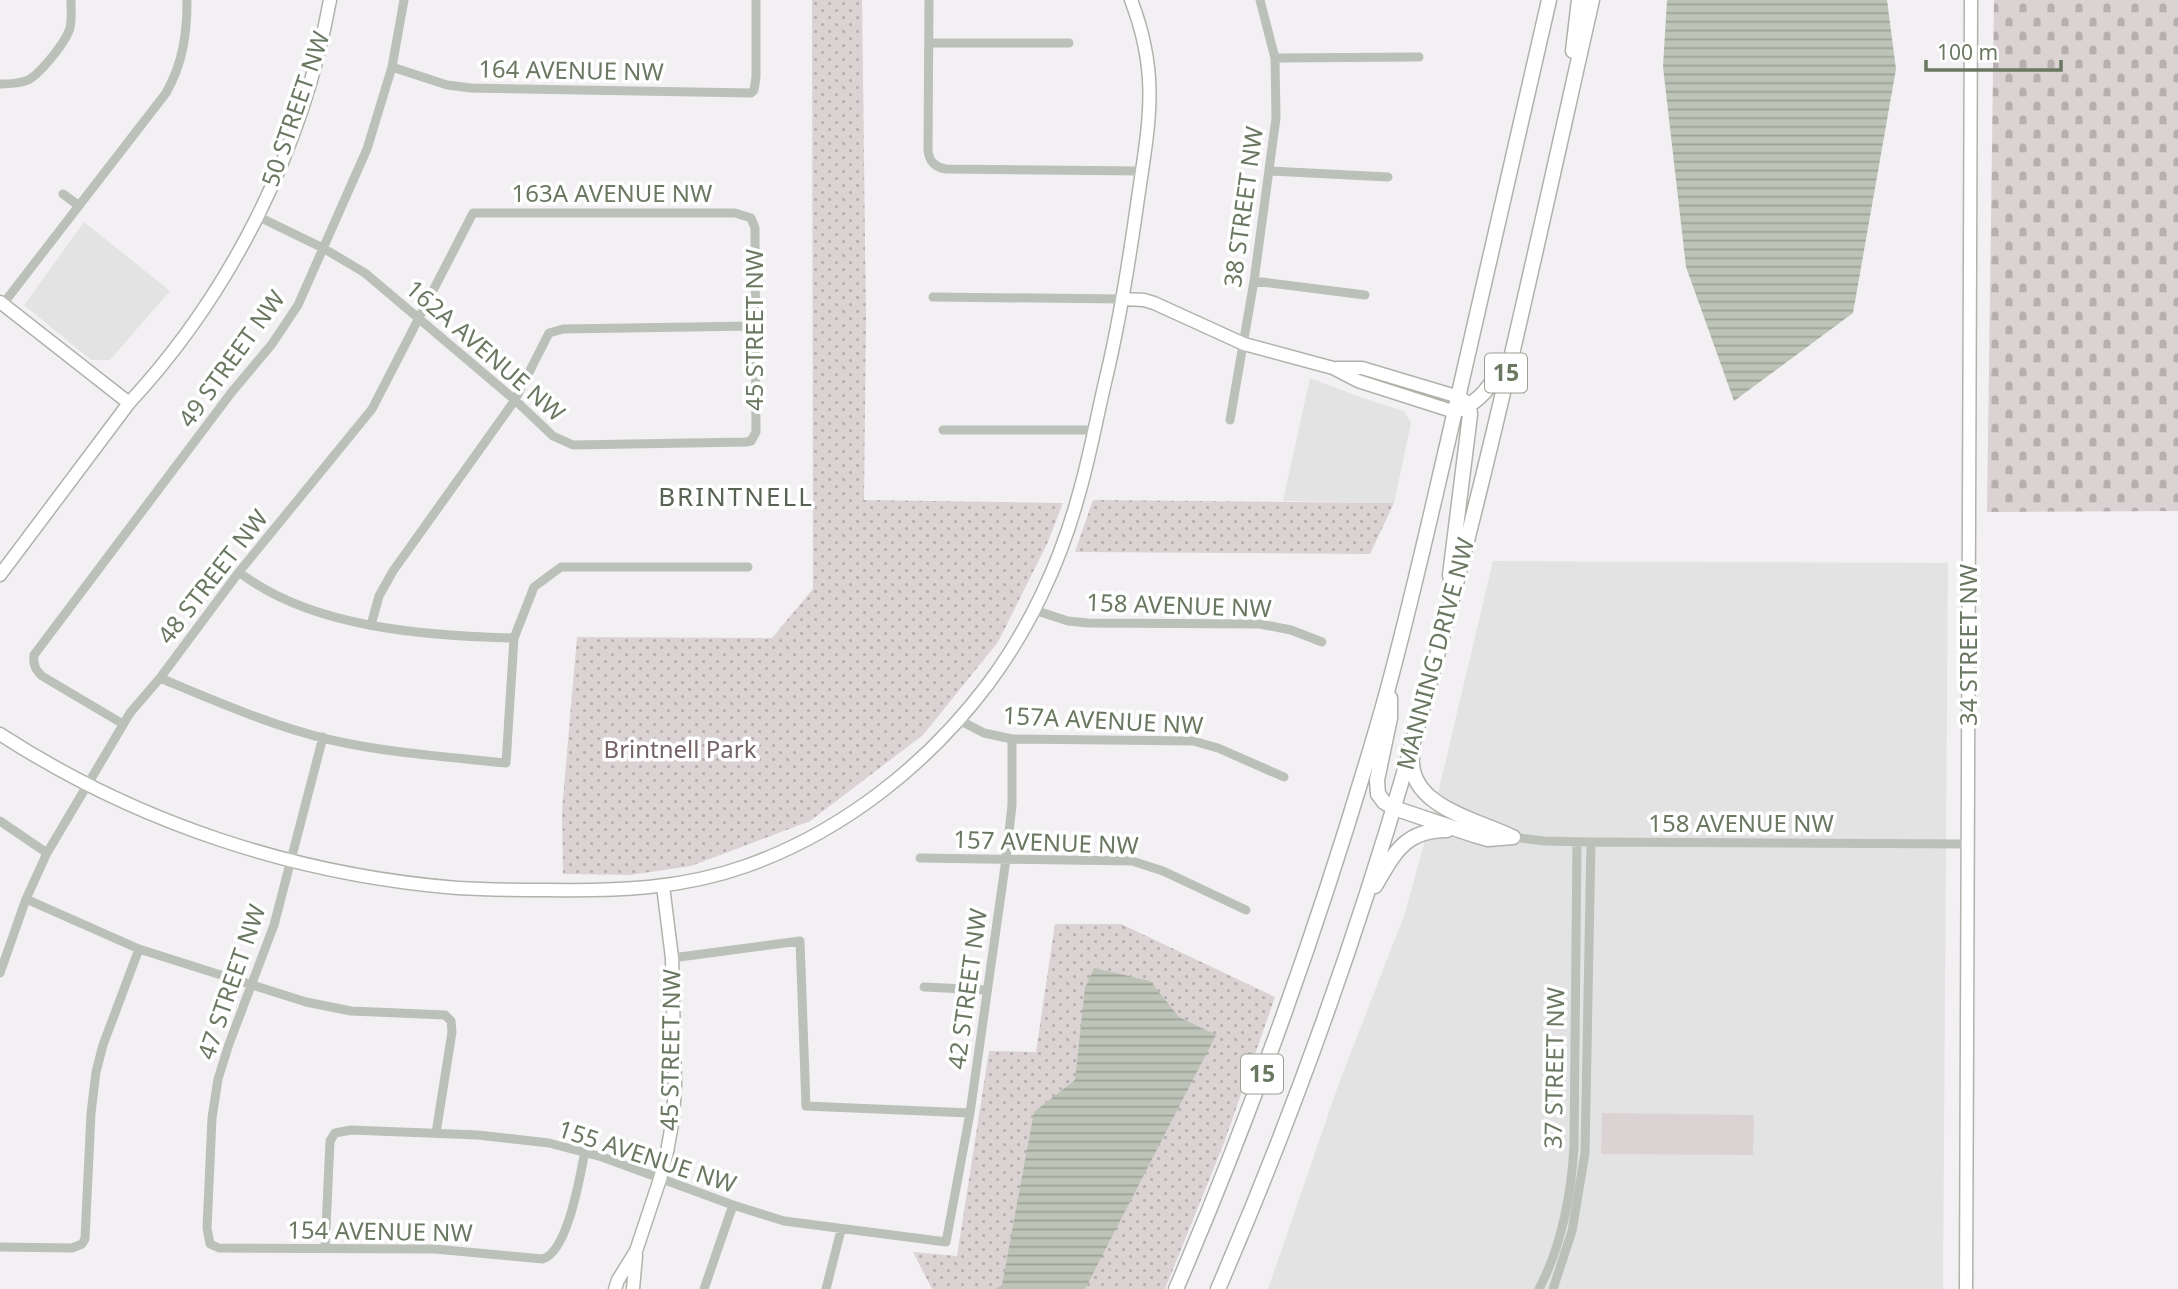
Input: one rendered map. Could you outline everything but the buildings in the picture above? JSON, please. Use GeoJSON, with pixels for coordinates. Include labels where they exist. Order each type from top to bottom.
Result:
{"type":"FeatureCollection","features":[{"type":"Feature","properties":{"kind":"main road","name":"15"},"geometry":{"type":"LineString","coordinates":[[1464,401],[1549,0]]}},
{"type":"Feature","properties":{"kind":"main road"},"geometry":{"type":"LineString","coordinates":[[1570,95],[1579,0]]}},
{"type":"Feature","properties":{"kind":"main road","name":"MANNING DRIVE NW"},"geometry":{"type":"LineString","coordinates":[[1217,1289],[1302,1081],[1363,906],[1413,745],[1455,590],[1592,0]]}},
{"type":"Feature","properties":{"kind":"main road"},"geometry":{"type":"LineString","coordinates":[[1455,412],[1464,401],[1489,388],[1511,351]]}},
{"type":"Feature","properties":{"kind":"main road"},"geometry":{"type":"LineString","coordinates":[[1455,590],[1450,575],[1470,415],[1464,401]]}},
{"type":"Feature","properties":{"kind":"main road","name":"MANNING DRIVE NW"},"geometry":{"type":"LineString","coordinates":[[1176,1289],[1267,1060],[1337,855],[1391,676],[1455,412]]}},
{"type":"Feature","properties":{"kind":"main road"},"geometry":{"type":"LineString","coordinates":[[1391,676],[1390,718],[1377,780],[1378,794],[1384,802],[1458,831],[1488,838],[1513,837]]}},
{"type":"Feature","properties":{"kind":"main road"},"geometry":{"type":"LineString","coordinates":[[1413,745],[1411,764],[1427,795],[1452,813],[1513,837]]}},
{"type":"Feature","properties":{"kind":"main road"},"geometry":{"type":"LineString","coordinates":[[1363,906],[1400,847],[1411,838],[1433,831],[1458,831]]}},
{"type":"Feature","properties":{"kind":"main road"},"geometry":{"type":"LineString","coordinates":[[1186,1289],[1193,1249]]}},
{"type":"Feature","properties":{"kind":"street"},"geometry":{"type":"LineString","coordinates":[[0,84],[22,83],[40,71],[67,34],[71,23],[71,0]]}},
{"type":"Feature","properties":{"kind":"street"},"geometry":{"type":"LineString","coordinates":[[129,403],[2,303],[166,93],[173,81],[184,46],[187,0]]}},
{"type":"Feature","properties":{"kind":"street","name":"50 STREET NW"},"geometry":{"type":"LineString","coordinates":[[0,575],[129,403],[149,382],[213,294],[247,239],[283,158],[307,92],[330,0]]}},
{"type":"Feature","properties":{"kind":"street","name":"49 STREET NW"},"geometry":{"type":"LineString","coordinates":[[123,724],[42,676],[36,670],[34,655],[231,393],[279,334],[298,305],[367,149],[392,68],[404,0]]}},
{"type":"Feature","properties":{"kind":"street","name":"164 AVENUE NW"},"geometry":{"type":"LineString","coordinates":[[392,68],[447,85],[471,88],[751,93],[756,77],[756,0]]}},
{"type":"Feature","properties":{"kind":"street"},"geometry":{"type":"LineString","coordinates":[[929,0],[928,150],[934,165],[946,169],[1142,171]]}},
{"type":"Feature","properties":{"kind":"street"},"geometry":{"type":"LineString","coordinates":[[0,734],[88,786],[224,842],[291,860],[381,879],[460,888],[589,890],[663,886],[706,878],[747,866],[811,837],[872,799],[929,751],[959,720],[1002,664],[1034,610],[1059,555],[1072,517],[1123,299],[1150,120],[1150,80],[1146,53],[1131,0]]}},
{"type":"Feature","properties":{"kind":"street","name":"38 STREET NW"},"geometry":{"type":"LineString","coordinates":[[1230,420],[1254,281],[1276,118],[1275,58],[1260,0]]}},
{"type":"Feature","properties":{"kind":"street","name":"34 STREET NW"},"geometry":{"type":"LineString","coordinates":[[1965,1289],[1971,0]]}},
{"type":"Feature","properties":{"kind":"street"},"geometry":{"type":"LineString","coordinates":[[929,44],[1069,43]]}},
{"type":"Feature","properties":{"kind":"street"},"geometry":{"type":"LineString","coordinates":[[1275,58],[1419,57]]}},
{"type":"Feature","properties":{"kind":"street"},"geometry":{"type":"LineString","coordinates":[[1270,170],[1388,177]]}},
{"type":"Feature","properties":{"kind":"street"},"geometry":{"type":"LineString","coordinates":[[63,194],[78,205]]}},
{"type":"Feature","properties":{"kind":"street","name":"163A AVENUE NW"},"geometry":{"type":"LineString","coordinates":[[473,213],[735,213],[751,218]]}},
{"type":"Feature","properties":{"kind":"street","name":"48 STREET NW"},"geometry":{"type":"LineString","coordinates":[[0,973],[26,900],[47,853],[123,724],[240,572],[372,409],[473,213]]}},
{"type":"Feature","properties":{"kind":"street","name":"162A AVENUE NW"},"geometry":{"type":"LineString","coordinates":[[257,216],[323,248],[365,273],[515,400],[552,436],[573,445],[751,441]]}},
{"type":"Feature","properties":{"kind":"street","name":"45 STREET NW"},"geometry":{"type":"LineString","coordinates":[[751,218],[755,228],[756,432],[751,441]]}},
{"type":"Feature","properties":{"kind":"street"},"geometry":{"type":"LineString","coordinates":[[1254,281],[1365,295]]}},
{"type":"Feature","properties":{"kind":"street"},"geometry":{"type":"LineString","coordinates":[[933,297],[1144,300],[1244,344],[1333,368],[1358,381],[1455,412]]}},
{"type":"Feature","properties":{"kind":"street"},"geometry":{"type":"LineString","coordinates":[[371,625],[379,596],[393,572],[515,400],[549,333],[563,329],[754,326]]}},
{"type":"Feature","properties":{"kind":"street"},"geometry":{"type":"LineString","coordinates":[[1333,368],[1362,368],[1464,401]]}},
{"type":"Feature","properties":{"kind":"street"},"geometry":{"type":"LineString","coordinates":[[943,430],[1094,430]]}},
{"type":"Feature","properties":{"kind":"street"},"geometry":{"type":"LineString","coordinates":[[160,678],[258,717],[323,737],[396,750],[506,763],[514,638],[534,587],[561,567],[748,567]]}},
{"type":"Feature","properties":{"kind":"street"},"geometry":{"type":"LineString","coordinates":[[240,572],[279,598],[371,625],[463,637],[514,638]]}},
{"type":"Feature","properties":{"kind":"street","name":"158 AVENUE NW"},"geometry":{"type":"LineString","coordinates":[[1034,610],[1068,621],[1098,624],[1260,624],[1291,630],[1322,642]]}},
{"type":"Feature","properties":{"kind":"street","name":"157A AVENUE NW"},"geometry":{"type":"LineString","coordinates":[[959,720],[984,733],[1012,739],[1193,741],[1218,748],[1284,777]]}},
{"type":"Feature","properties":{"kind":"street","name":"47 STREET NW"},"geometry":{"type":"LineString","coordinates":[[210,1244],[207,1228],[213,1107],[225,1056],[274,925],[323,737]]}},
{"type":"Feature","properties":{"kind":"street","name":"42 STREET NW"},"geometry":{"type":"LineString","coordinates":[[946,1242],[971,1113],[1006,859],[1012,805],[1012,739]]}},
{"type":"Feature","properties":{"kind":"street"},"geometry":{"type":"LineString","coordinates":[[0,821],[47,853]]}},
{"type":"Feature","properties":{"kind":"street","name":"158 AVENUE NW"},"geometry":{"type":"LineString","coordinates":[[1513,837],[1577,842],[1969,844]]}},
{"type":"Feature","properties":{"kind":"street","name":"37 STREET NW"},"geometry":{"type":"LineString","coordinates":[[1539,1289],[1558,1243],[1571,1188],[1574,1147],[1577,842]]}},
{"type":"Feature","properties":{"kind":"street","name":"37 STREET NW"},"geometry":{"type":"LineString","coordinates":[[1553,1289],[1572,1231],[1586,1153],[1591,842]]}},
{"type":"Feature","properties":{"kind":"street","name":"157 AVENUE NW"},"geometry":{"type":"LineString","coordinates":[[920,858],[1132,861],[1163,871],[1246,910]]}},
{"type":"Feature","properties":{"kind":"street","name":"45 STREET NW"},"geometry":{"type":"LineString","coordinates":[[615,1289],[636,1251],[660,1179],[671,1135],[674,1101],[672,958],[663,886]]}},
{"type":"Feature","properties":{"kind":"street"},"geometry":{"type":"LineString","coordinates":[[26,900],[139,949],[306,1002],[335,1009],[440,1013],[449,1017],[452,1021],[452,1032],[436,1133]]}},
{"type":"Feature","properties":{"kind":"street"},"geometry":{"type":"LineString","coordinates":[[672,958],[800,941],[806,1106],[971,1113]]}},
{"type":"Feature","properties":{"kind":"street"},"geometry":{"type":"LineString","coordinates":[[0,1247],[72,1248],[82,1244],[87,1234],[91,1113],[96,1073],[103,1045],[139,949]]}},
{"type":"Feature","properties":{"kind":"street"},"geometry":{"type":"LineString","coordinates":[[925,987],[986,990]]}},
{"type":"Feature","properties":{"kind":"street","name":"155 AVENUE NW"},"geometry":{"type":"LineString","coordinates":[[325,1250],[329,1145],[335,1133],[351,1130],[521,1139],[585,1151],[784,1221],[946,1242]]}},
{"type":"Feature","properties":{"kind":"street","name":"154 AVENUE NW"},"geometry":{"type":"LineString","coordinates":[[210,1244],[219,1248],[435,1250],[537,1259],[549,1257],[559,1246],[571,1212],[585,1151]]}},
{"type":"Feature","properties":{"kind":"street"},"geometry":{"type":"LineString","coordinates":[[705,1289],[733,1205]]}},
{"type":"Feature","properties":{"kind":"street"},"geometry":{"type":"LineString","coordinates":[[826,1289],[841,1230]]}},
{"type":"Feature","properties":{"kind":"street","name":"45 STREET NW"},"geometry":{"type":"LineString","coordinates":[[633,1289],[636,1251]]}},
{"type":"Feature","properties":{"kind":"shaded area"},"geometry":{"type":"Polygon","coordinates":[[[1667,0],[1887,0],[1896,69],[1853,313],[1734,401],[1686,267],[1663,67],[1667,0]]]}},
{"type":"Feature","properties":{"kind":"shaded area"},"geometry":{"type":"Polygon","coordinates":[[[84,222],[170,291],[110,360],[91,360],[24,305],[84,222]]]}},
{"type":"Feature","properties":{"kind":"shaded area"},"geometry":{"type":"Polygon","coordinates":[[[1310,378],[1404,411],[1411,423],[1394,503],[1283,501],[1310,378]]]}},
{"type":"Feature","properties":{"kind":"shaded area"},"geometry":{"type":"Polygon","coordinates":[[[1493,561],[1948,563],[1943,1289],[1268,1289],[1339,1083],[1405,913],[1439,789],[1493,561]]]}},
{"type":"Feature","properties":{"kind":"shaded area"},"geometry":{"type":"Polygon","coordinates":[[[1094,968],[1150,981],[1179,1017],[1216,1035],[1085,1289],[995,1289],[1002,1285],[1034,1112],[1075,1080],[1085,988],[1094,968]]]}},
{"type":"Feature","properties":{"kind":"green space","name":"Brintnell Park"},"geometry":{"type":"Polygon","coordinates":[[[812,0],[862,0],[866,320],[864,500],[1063,503],[1047,544],[998,642],[923,735],[810,821],[691,866],[630,875],[563,874],[562,810],[577,637],[772,638],[813,589],[812,0]]]}},
{"type":"Feature","properties":{"kind":"green space"},"geometry":{"type":"Polygon","coordinates":[[[1994,0],[2178,0],[2178,511],[1987,512],[1994,0]]]}},
{"type":"Feature","properties":{"kind":"green space"},"geometry":{"type":"Polygon","coordinates":[[[1093,500],[1394,503],[1370,554],[1075,552],[1093,500]]]}},
{"type":"Feature","properties":{"kind":"green space"},"geometry":{"type":"Polygon","coordinates":[[[1055,924],[1121,924],[1275,997],[1224,1143],[1165,1289],[932,1289],[913,1252],[957,1256],[989,1051],[1036,1052],[1055,924]]]}},
{"type":"Feature","properties":{"kind":"green space"},"geometry":{"type":"Polygon","coordinates":[[[1602,1113],[1754,1115],[1753,1155],[1601,1154],[1602,1113]]]}},
{"type":"Feature","properties":{"kind":"district","name":"BRINTNELL"},"geometry":{"type":"Point","coordinates":[736,497]}}]}
